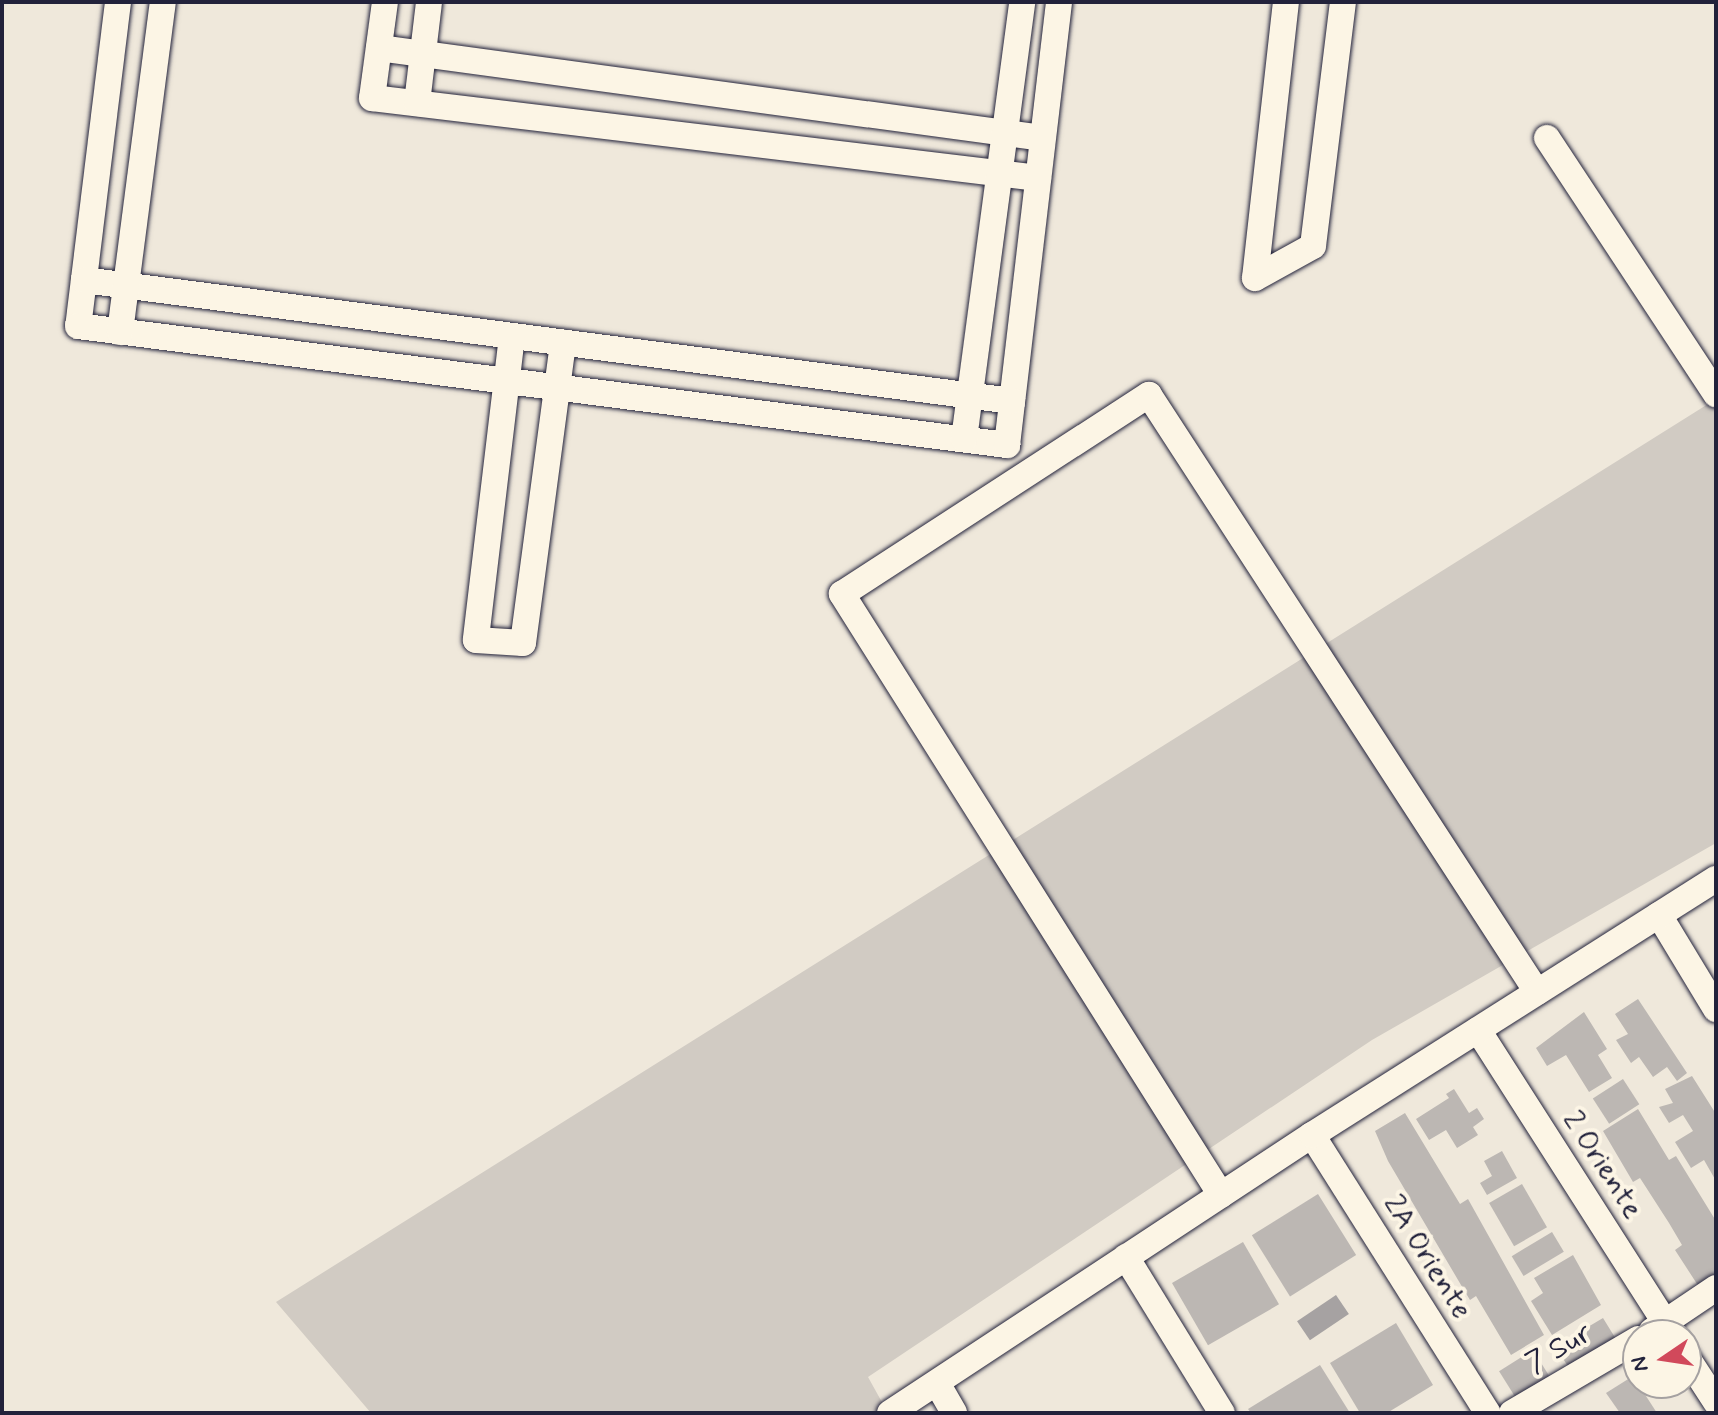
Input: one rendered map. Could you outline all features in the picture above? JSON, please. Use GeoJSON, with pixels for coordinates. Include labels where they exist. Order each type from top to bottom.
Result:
{"type":"FeatureCollection","features":[{"type":"Feature","properties":{"kind":"street"},"geometry":{"type":"LineString","coordinates":[[118,2],[78,326],[1007,445],[1059,2]]}},
{"type":"Feature","properties":{"kind":"street"},"geometry":{"type":"LineString","coordinates":[[120,332],[163,2]]}},
{"type":"Feature","properties":{"kind":"street"},"geometry":{"type":"LineString","coordinates":[[385,2],[372,98],[1038,178]]}},
{"type":"Feature","properties":{"kind":"street"},"geometry":{"type":"LineString","coordinates":[[417,103],[429,2]]}},
{"type":"Feature","properties":{"kind":"street"},"geometry":{"type":"LineString","coordinates":[[964,439],[1022,2]]}},
{"type":"Feature","properties":{"kind":"street"},"geometry":{"type":"LineString","coordinates":[[1286,2],[1255,278],[1313,246],[1343,2]]}},
{"type":"Feature","properties":{"kind":"street"},"geometry":{"type":"LineString","coordinates":[[379,48],[1042,138]]}},
{"type":"Feature","properties":{"kind":"street"},"geometry":{"type":"LineString","coordinates":[[698,137],[704,92]]}},
{"type":"Feature","properties":{"kind":"street"},"geometry":{"type":"LineString","coordinates":[[1547,138],[1716,394]]}},
{"type":"Feature","properties":{"kind":"street"},"geometry":{"type":"LineString","coordinates":[[84,280],[1012,401]]}},
{"type":"Feature","properties":{"kind":"street"},"geometry":{"type":"LineString","coordinates":[[512,336],[476,640],[523,643],[563,343]]}},
{"type":"Feature","properties":{"kind":"street"},"geometry":{"type":"LineString","coordinates":[[1221,1195],[842,594],[1149,395],[1537,992]]}},
{"type":"Feature","properties":{"kind":"street"},"geometry":{"type":"LineString","coordinates":[[890,1413],[1312,1135],[1716,879]]}},
{"type":"Feature","properties":{"kind":"street"},"geometry":{"type":"LineString","coordinates":[[1659,915],[1716,1009]]}},
{"type":"Feature","properties":{"kind":"street","name":"2 Oriente"},"geometry":{"type":"LineString","coordinates":[[1478,1030],[1654,1319]]}},
{"type":"Feature","properties":{"kind":"street","name":"2A Oriente"},"geometry":{"type":"LineString","coordinates":[[1312,1135],[1488,1413]]}},
{"type":"Feature","properties":{"kind":"street"},"geometry":{"type":"LineString","coordinates":[[1126,1257],[1222,1413]]}},
{"type":"Feature","properties":{"kind":"street"},"geometry":{"type":"LineString","coordinates":[[1676,1319],[1716,1288]]}},
{"type":"Feature","properties":{"kind":"street","name":"7 Sur"},"geometry":{"type":"LineString","coordinates":[[1512,1413],[1622,1348]]}},
{"type":"Feature","properties":{"kind":"street"},"geometry":{"type":"LineString","coordinates":[[1702,1381],[1716,1402]]}},
{"type":"Feature","properties":{"kind":"street"},"geometry":{"type":"LineString","coordinates":[[937,1383],[954,1413]]}},
{"type":"Feature","properties":{"kind":"shaded area"},"geometry":{"type":"Polygon","coordinates":[[[1716,399],[1716,843],[1372,1040],[868,1377],[888,1413],[371,1413],[276,1302],[1716,399]]]}},
{"type":"Feature","properties":{"kind":"shaded area"},"geometry":{"type":"Polygon","coordinates":[[[1336,1295],[1349,1314],[1310,1340],[1297,1321],[1336,1295]]]}},
{"type":"Feature","properties":{"kind":"building"},"geometry":{"type":"Polygon","coordinates":[[[1638,999],[1687,1073],[1677,1081],[1667,1067],[1653,1077],[1639,1057],[1631,1063],[1616,1040],[1628,1034],[1615,1014],[1638,999]]]}},
{"type":"Feature","properties":{"kind":"building"},"geometry":{"type":"Polygon","coordinates":[[[1584,1012],[1607,1049],[1598,1055],[1612,1078],[1589,1092],[1566,1055],[1547,1066],[1536,1048],[1584,1012]]]}},
{"type":"Feature","properties":{"kind":"building"},"geometry":{"type":"Polygon","coordinates":[[[1692,1076],[1716,1114],[1716,1181],[1704,1160],[1691,1168],[1675,1142],[1693,1131],[1683,1115],[1669,1123],[1659,1107],[1673,1103],[1665,1089],[1692,1076]]]}},
{"type":"Feature","properties":{"kind":"building"},"geometry":{"type":"Polygon","coordinates":[[[1623,1079],[1639,1104],[1609,1124],[1593,1099],[1623,1079]]]}},
{"type":"Feature","properties":{"kind":"building"},"geometry":{"type":"Polygon","coordinates":[[[1454,1089],[1469,1113],[1477,1108],[1484,1119],[1473,1127],[1478,1135],[1457,1148],[1446,1130],[1429,1140],[1416,1119],[1449,1098],[1446,1094],[1454,1089]]]}},
{"type":"Feature","properties":{"kind":"building"},"geometry":{"type":"Polygon","coordinates":[[[1638,1109],[1669,1160],[1676,1156],[1716,1221],[1716,1276],[1699,1287],[1675,1250],[1682,1245],[1669,1223],[1640,1178],[1633,1182],[1603,1131],[1638,1109]]]}},
{"type":"Feature","properties":{"kind":"building"},"geometry":{"type":"Polygon","coordinates":[[[1405,1113],[1460,1204],[1468,1199],[1544,1335],[1511,1355],[1476,1296],[1470,1300],[1388,1161],[1375,1131],[1405,1113]]]}},
{"type":"Feature","properties":{"kind":"building"},"geometry":{"type":"Polygon","coordinates":[[[1502,1151],[1517,1178],[1487,1195],[1480,1183],[1492,1176],[1484,1161],[1502,1151]]]}},
{"type":"Feature","properties":{"kind":"building"},"geometry":{"type":"Polygon","coordinates":[[[1522,1184],[1547,1227],[1514,1246],[1489,1203],[1522,1184]]]}},
{"type":"Feature","properties":{"kind":"building"},"geometry":{"type":"Polygon","coordinates":[[[1318,1194],[1356,1255],[1290,1296],[1252,1235],[1318,1194]]]}},
{"type":"Feature","properties":{"kind":"building"},"geometry":{"type":"Polygon","coordinates":[[[1552,1232],[1564,1252],[1524,1276],[1512,1256],[1552,1232]]]}},
{"type":"Feature","properties":{"kind":"building"},"geometry":{"type":"Polygon","coordinates":[[[1243,1242],[1279,1304],[1208,1345],[1172,1283],[1243,1242]]]}},
{"type":"Feature","properties":{"kind":"building"},"geometry":{"type":"Polygon","coordinates":[[[1573,1255],[1601,1305],[1552,1335],[1531,1301],[1543,1293],[1534,1278],[1573,1255]]]}},
{"type":"Feature","properties":{"kind":"building"},"geometry":{"type":"Polygon","coordinates":[[[1603,1318],[1619,1344],[1571,1371],[1560,1354],[1571,1348],[1566,1340],[1603,1318]]]}},
{"type":"Feature","properties":{"kind":"building"},"geometry":{"type":"Polygon","coordinates":[[[1396,1323],[1433,1385],[1387,1413],[1360,1413],[1330,1363],[1396,1323]]]}},
{"type":"Feature","properties":{"kind":"building"},"geometry":{"type":"Polygon","coordinates":[[[1533,1350],[1549,1376],[1516,1397],[1499,1371],[1533,1350]]]}},
{"type":"Feature","properties":{"kind":"building"},"geometry":{"type":"Polygon","coordinates":[[[1320,1365],[1350,1413],[1251,1413],[1248,1409],[1320,1365]]]}},
{"type":"Feature","properties":{"kind":"building"},"geometry":{"type":"Polygon","coordinates":[[[1622,1383],[1622,1399],[1648,1399],[1657,1413],[1620,1413],[1606,1393],[1622,1383]]]}}]}
